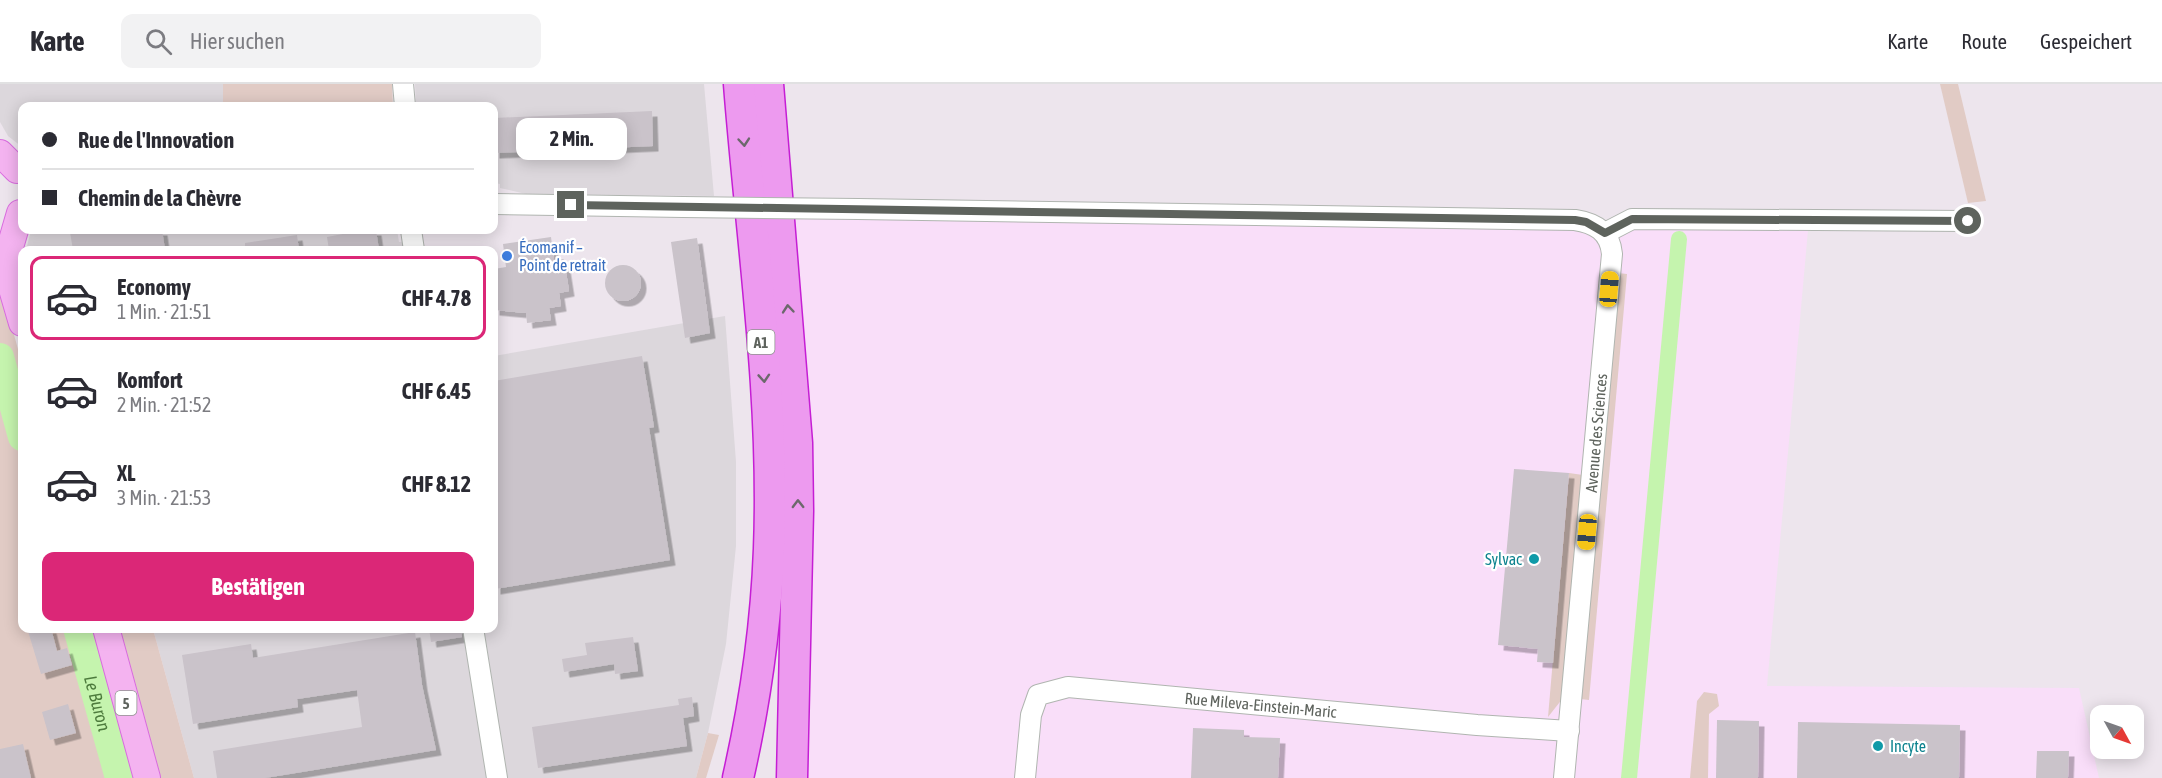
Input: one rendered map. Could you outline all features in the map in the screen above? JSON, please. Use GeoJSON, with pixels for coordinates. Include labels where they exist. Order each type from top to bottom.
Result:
{"type":"FeatureCollection","features":[{"type":"Feature","properties":{"kind":"highway","name":"A1"},"geometry":{"type":"LineString","coordinates":[[738,778],[754,698],[766,600],[769,523],[768,439],[739,84]]}},
{"type":"Feature","properties":{"kind":"highway","name":"A1"},"geometry":{"type":"LineString","coordinates":[[768,84],[795,399],[797,563],[790,660],[770,778]]}},
{"type":"Feature","properties":{"kind":"highway"},"geometry":{"type":"LineString","coordinates":[[792,778],[797,563]]}},
{"type":"Feature","properties":{"kind":"highway"},"geometry":{"type":"LineString","coordinates":[[721,778],[766,600]]}},
{"type":"Feature","properties":{"kind":"main road"},"geometry":{"type":"LineString","coordinates":[[10,278],[10,247],[14,213]]}},
{"type":"Feature","properties":{"kind":"main road"},"geometry":{"type":"LineString","coordinates":[[0,248],[18,308]]}},
{"type":"Feature","properties":{"kind":"main road","name":"5"},"geometry":{"type":"LineString","coordinates":[[107,633],[147,778]]}},
{"type":"Feature","properties":{"kind":"street"},"geometry":{"type":"LineString","coordinates":[[404,84],[405,102]]}},
{"type":"Feature","properties":{"kind":"street"},"geometry":{"type":"LineString","coordinates":[[498,204],[1575,220],[1586,222],[1605,233],[1632,219],[1968,221]]}},
{"type":"Feature","properties":{"kind":"street","name":"Avenue des Sciences"},"geometry":{"type":"LineString","coordinates":[[1564,778],[1611,267],[1611,246],[1605,233]]}},
{"type":"Feature","properties":{"kind":"street"},"geometry":{"type":"LineString","coordinates":[[474,633],[497,778]]}},
{"type":"Feature","properties":{"kind":"street","name":"Rue Mileva-Einstein-Maric"},"geometry":{"type":"LineString","coordinates":[[1025,778],[1031,715],[1038,695],[1068,687],[1466,724],[1569,731]]}},
{"type":"Feature","properties":{"kind":"shaded area"},"geometry":{"type":"Polygon","coordinates":[[[0,84],[356,84],[356,102],[18,102],[18,144],[8,136],[0,122],[0,84]]]}},
{"type":"Feature","properties":{"kind":"shaded area"},"geometry":{"type":"Polygon","coordinates":[[[223,84],[392,84],[393,102],[223,102],[223,84]]]}},
{"type":"Feature","properties":{"kind":"shaded area"},"geometry":{"type":"Polygon","coordinates":[[[415,84],[704,84],[714,196],[526,194],[500,188],[498,184],[498,102],[416,102],[415,84]]]}},
{"type":"Feature","properties":{"kind":"shaded area"},"geometry":{"type":"Polygon","coordinates":[[[1940,84],[1958,84],[1986,201],[1968,203],[1940,84]]]}},
{"type":"Feature","properties":{"kind":"shaded area"},"geometry":{"type":"Polygon","coordinates":[[[778,208],[1613,228],[1809,219],[1767,686],[2079,688],[2090,738],[2090,759],[2095,759],[2099,778],[792,778],[778,208]]]}},
{"type":"Feature","properties":{"kind":"shaded area"},"geometry":{"type":"Polygon","coordinates":[[[30,234],[398,234],[399,242],[421,240],[422,246],[27,246],[30,234]]]}},
{"type":"Feature","properties":{"kind":"shaded area"},"geometry":{"type":"Polygon","coordinates":[[[1618,273],[1627,274],[1589,700],[1580,699],[1618,273]]]}},
{"type":"Feature","properties":{"kind":"shaded area"},"geometry":{"type":"Polygon","coordinates":[[[0,283],[18,349],[18,633],[97,633],[138,778],[0,778],[0,283]]]}},
{"type":"Feature","properties":{"kind":"shaded area"},"geometry":{"type":"Polygon","coordinates":[[[725,316],[736,462],[736,546],[726,644],[708,733],[696,778],[194,778],[154,633],[498,633],[498,355],[725,316]]]}},
{"type":"Feature","properties":{"kind":"shaded area"},"geometry":{"type":"Polygon","coordinates":[[[1569,473],[1583,475],[1563,698],[1548,717],[1569,473]]]}},
{"type":"Feature","properties":{"kind":"shaded area"},"geometry":{"type":"Polygon","coordinates":[[[115,633],[154,633],[194,778],[156,778],[115,633]]]}},
{"type":"Feature","properties":{"kind":"shaded area"},"geometry":{"type":"Polygon","coordinates":[[[1704,692],[1717,694],[1719,706],[1709,714],[1708,778],[1690,778],[1697,701],[1704,692]]]}},
{"type":"Feature","properties":{"kind":"shaded area"},"geometry":{"type":"Polygon","coordinates":[[[708,733],[719,735],[706,778],[696,778],[708,733]]]}},
{"type":"Feature","properties":{"kind":"building"},"geometry":{"type":"Polygon","coordinates":[[[652,111],[653,146],[498,153],[498,118],[652,111]]]}},
{"type":"Feature","properties":{"kind":"building"},"geometry":{"type":"Polygon","coordinates":[[[70,234],[163,234],[164,246],[72,246],[70,234]]]}},
{"type":"Feature","properties":{"kind":"building"},"geometry":{"type":"Polygon","coordinates":[[[343,234],[377,234],[378,246],[328,246],[327,237],[343,234]]]}},
{"type":"Feature","properties":{"kind":"building"},"geometry":{"type":"Polygon","coordinates":[[[297,235],[298,246],[245,246],[245,243],[297,235]]]}},
{"type":"Feature","properties":{"kind":"building"},"geometry":{"type":"Polygon","coordinates":[[[551,237],[554,260],[564,259],[569,291],[559,293],[561,306],[549,308],[551,320],[527,323],[526,313],[498,310],[498,268],[506,267],[503,244],[551,237]]]}},
{"type":"Feature","properties":{"kind":"building"},"geometry":{"type":"Polygon","coordinates":[[[697,238],[710,333],[685,338],[671,242],[697,238]]]}},
{"type":"Feature","properties":{"kind":"building"},"geometry":{"type":"Polygon","coordinates":[[[623,265],[635,271],[641,283],[635,295],[623,301],[611,295],[605,283],[611,271],[623,265]]]}},
{"type":"Feature","properties":{"kind":"building"},"geometry":{"type":"Polygon","coordinates":[[[642,356],[654,427],[649,428],[670,560],[498,589],[498,380],[642,356]]]}},
{"type":"Feature","properties":{"kind":"building","name":"Sylvac"},"geometry":{"type":"Polygon","coordinates":[[[1514,469],[1569,473],[1553,663],[1537,662],[1538,649],[1498,645],[1514,469]]]}},
{"type":"Feature","properties":{"kind":"building"},"geometry":{"type":"Polygon","coordinates":[[[29,633],[52,633],[57,651],[67,648],[72,665],[41,674],[29,633]]]}},
{"type":"Feature","properties":{"kind":"building"},"geometry":{"type":"Polygon","coordinates":[[[415,633],[422,685],[436,750],[265,778],[217,778],[213,751],[362,727],[357,690],[297,699],[298,707],[193,724],[182,655],[251,644],[253,658],[415,633]]]}},
{"type":"Feature","properties":{"kind":"building"},"geometry":{"type":"Polygon","coordinates":[[[430,633],[462,633],[462,637],[431,642],[430,633]]]}},
{"type":"Feature","properties":{"kind":"building"},"geometry":{"type":"Polygon","coordinates":[[[633,637],[638,671],[615,674],[614,664],[564,672],[562,659],[587,655],[585,643],[633,637]]]}},
{"type":"Feature","properties":{"kind":"building"},"geometry":{"type":"Polygon","coordinates":[[[692,697],[694,716],[683,718],[687,746],[538,768],[532,727],[679,705],[678,699],[692,697]]]}},
{"type":"Feature","properties":{"kind":"building"},"geometry":{"type":"Polygon","coordinates":[[[68,704],[76,733],[50,740],[42,712],[68,704]]]}},
{"type":"Feature","properties":{"kind":"building"},"geometry":{"type":"Polygon","coordinates":[[[1717,720],[1759,721],[1758,778],[1716,778],[1717,720]]]}},
{"type":"Feature","properties":{"kind":"building","name":"Incyte"},"geometry":{"type":"Polygon","coordinates":[[[1798,722],[1960,725],[1959,778],[1797,778],[1798,722]]]}},
{"type":"Feature","properties":{"kind":"building"},"geometry":{"type":"Polygon","coordinates":[[[1193,728],[1244,730],[1244,737],[1280,738],[1278,778],[1191,778],[1193,728]]]}},
{"type":"Feature","properties":{"kind":"building"},"geometry":{"type":"Polygon","coordinates":[[[23,744],[31,778],[0,778],[0,749],[23,744]]]}},
{"type":"Feature","properties":{"kind":"building"},"geometry":{"type":"Polygon","coordinates":[[[2037,751],[2069,751],[2068,778],[2036,778],[2037,751]]]}},
{"type":"Feature","properties":{"kind":"waterway"},"geometry":{"type":"LineString","coordinates":[[1629,778],[1679,239]]}},
{"type":"Feature","properties":{"kind":"waterway","name":"Le Buron"},"geometry":{"type":"LineString","coordinates":[[0,357],[18,422]]}},
{"type":"Feature","properties":{"kind":"waterway","name":"Le Buron"},"geometry":{"type":"LineString","coordinates":[[78,633],[119,778]]}},
{"type":"Feature","properties":{"kind":"place","name":"Écomanif – Point de retrait"},"geometry":{"type":"Point","coordinates":[507,256]}},
{"type":"Feature","properties":{"kind":"place","name":"Sylvac"},"geometry":{"type":"Point","coordinates":[1534,559]}},
{"type":"Feature","properties":{"kind":"place","name":"Incyte"},"geometry":{"type":"Point","coordinates":[1878,746]}},
{"type":"Feature","properties":{"kind":"route"},"geometry":{"type":"LineString","coordinates":[[571,205],[1575,220],[1586,222],[1605,233],[1632,219],[1968,221]]}}]}
